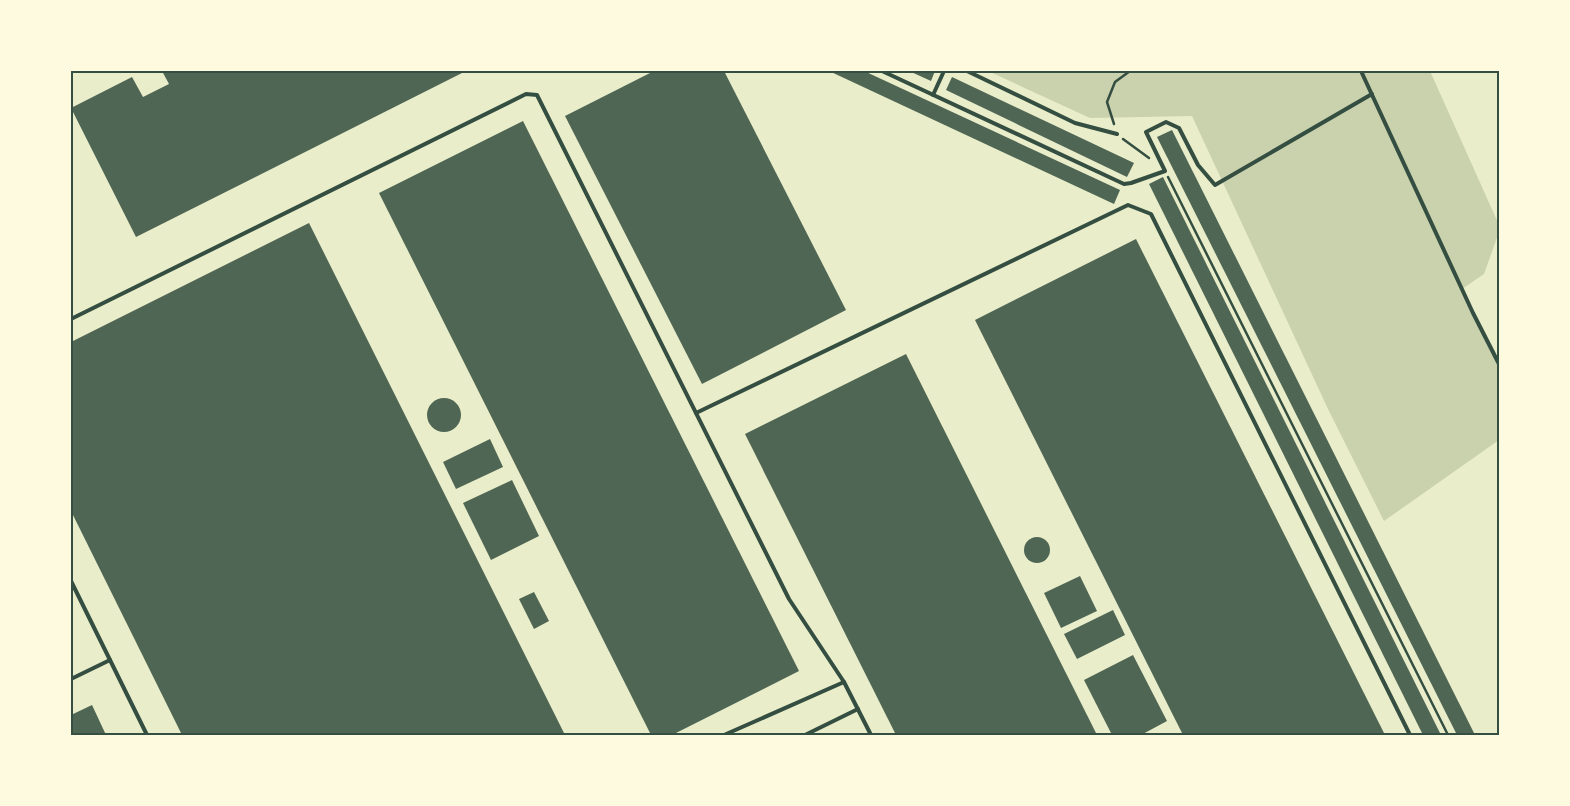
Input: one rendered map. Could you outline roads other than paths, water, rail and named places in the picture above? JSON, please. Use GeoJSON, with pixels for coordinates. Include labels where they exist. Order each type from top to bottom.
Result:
{"type":"FeatureCollection","features":[{"type":"Feature","properties":{"kind":"lane"},"geometry":{"type":"LineString","coordinates":[[882,71],[1124,184],[1131,184],[1165,171],[1146,132],[1166,122],[1179,128],[1198,165],[1215,185],[1372,94]]}},
{"type":"Feature","properties":{"kind":"lane"},"geometry":{"type":"LineString","coordinates":[[933,95],[944,71]]}},
{"type":"Feature","properties":{"kind":"lane"},"geometry":{"type":"LineString","coordinates":[[967,71],[1075,123],[1117,134]]}},
{"type":"Feature","properties":{"kind":"lane"},"geometry":{"type":"LineString","coordinates":[[1361,71],[1473,313],[1499,364]]}},
{"type":"Feature","properties":{"kind":"lane"},"geometry":{"type":"LineString","coordinates":[[71,319],[526,94],[537,95],[789,599],[844,682],[871,735]]}},
{"type":"Feature","properties":{"kind":"lane"},"geometry":{"type":"LineString","coordinates":[[696,413],[1128,206],[1151,214],[1410,735]]}},
{"type":"Feature","properties":{"kind":"lane"},"geometry":{"type":"LineString","coordinates":[[71,580],[147,735]]}},
{"type":"Feature","properties":{"kind":"lane"},"geometry":{"type":"LineString","coordinates":[[71,679],[110,660]]}},
{"type":"Feature","properties":{"kind":"lane"},"geometry":{"type":"LineString","coordinates":[[724,735],[844,682]]}},
{"type":"Feature","properties":{"kind":"lane"},"geometry":{"type":"LineString","coordinates":[[805,735],[858,709]]}}]}
